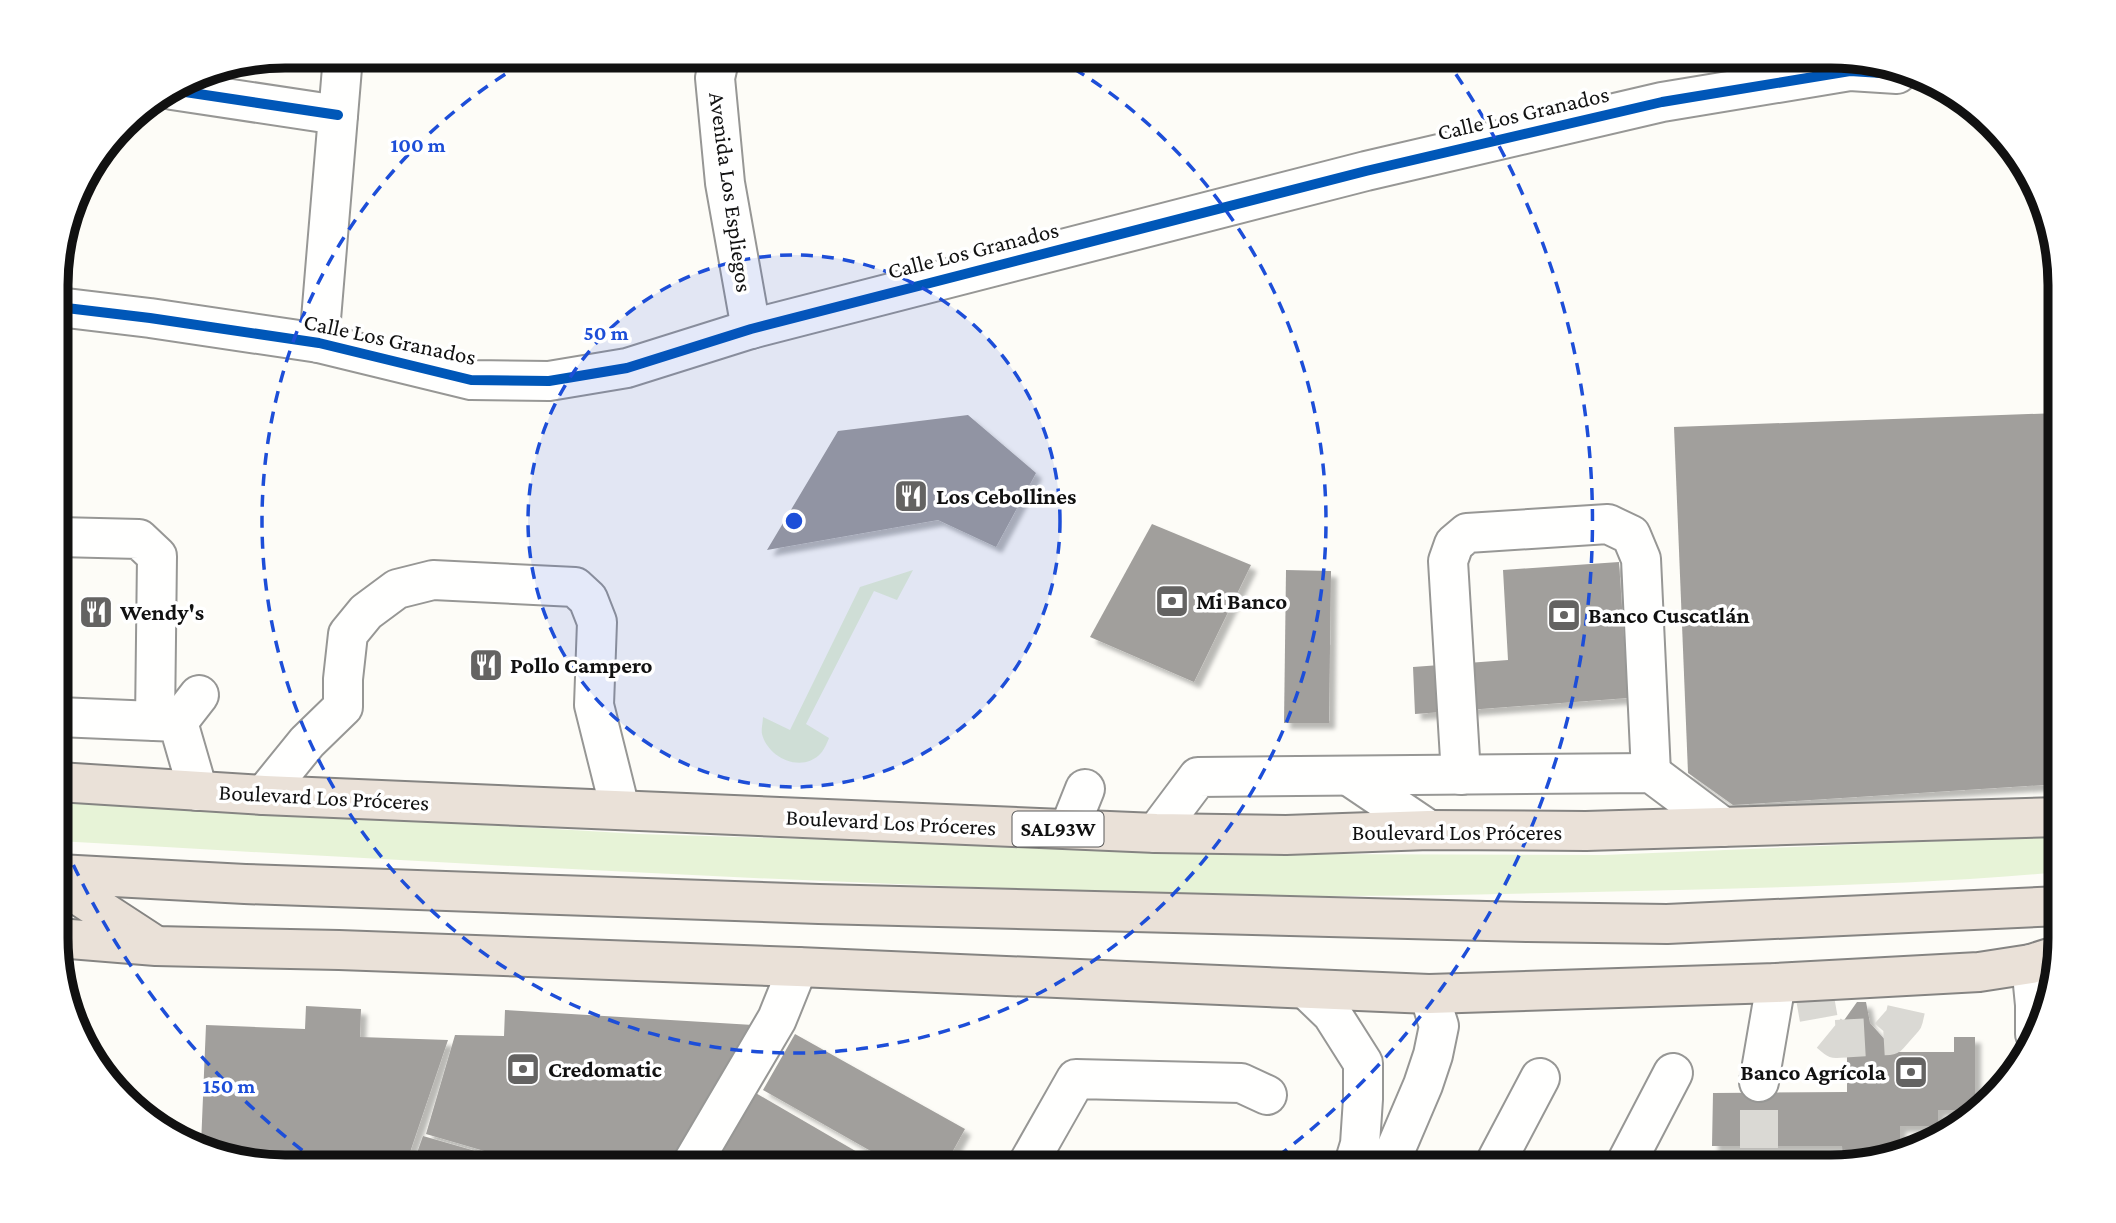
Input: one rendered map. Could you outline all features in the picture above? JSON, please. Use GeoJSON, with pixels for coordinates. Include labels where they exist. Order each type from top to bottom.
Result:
{"type":"FeatureCollection","features":[{"type":"Feature","properties":{"kind":"highway","name":"Boulevard Los Próceres"},"geometry":{"type":"LineString","coordinates":[[68,783],[264,795],[1156,833],[1286,835],[1429,830],[1586,831],[2047,817]]}},
{"type":"Feature","properties":{"kind":"highway"},"geometry":{"type":"LineString","coordinates":[[68,875],[245,884],[818,904],[1667,924],[2047,907]]}},
{"type":"Feature","properties":{"kind":"highway"},"geometry":{"type":"LineString","coordinates":[[68,889],[156,946]]}},
{"type":"Feature","properties":{"kind":"highway"},"geometry":{"type":"LineString","coordinates":[[68,944],[339,950],[1429,994],[1776,983],[1979,972],[2045,959]]}},
{"type":"Feature","properties":{"kind":"street"},"geometry":{"type":"LineString","coordinates":[[319,343],[342,69]]}},
{"type":"Feature","properties":{"kind":"street","name":"Avenida Los Espliegos"},"geometry":{"type":"LineString","coordinates":[[717,69],[715,78],[725,183],[751,329]]}},
{"type":"Feature","properties":{"kind":"street","name":"Calle Los Granados"},"geometry":{"type":"LineString","coordinates":[[68,308],[319,343],[471,380],[549,381],[627,368],[751,329],[1366,171],[1662,102],[1850,71],[1870,72]]}},
{"type":"Feature","properties":{"kind":"street"},"geometry":{"type":"LineString","coordinates":[[187,92],[338,115]]}},
{"type":"Feature","properties":{"kind":"street"},"geometry":{"type":"LineString","coordinates":[[1461,775],[1448,561],[1454,544],[1467,533],[1608,524],[1631,535],[1640,559],[1651,773]]}},
{"type":"Feature","properties":{"kind":"street"},"geometry":{"type":"LineString","coordinates":[[68,537],[139,539],[157,556],[177,713],[198,791]]}},
{"type":"Feature","properties":{"kind":"street"},"geometry":{"type":"LineString","coordinates":[[264,795],[307,742],[343,707],[348,634],[366,611],[397,589],[433,580],[575,587],[587,599],[597,622],[594,705],[620,809]]}},
{"type":"Feature","properties":{"kind":"street"},"geometry":{"type":"LineString","coordinates":[[68,717],[177,713]]}},
{"type":"Feature","properties":{"kind":"street"},"geometry":{"type":"LineString","coordinates":[[1156,833],[1198,777],[1651,773],[1723,827]]}},
{"type":"Feature","properties":{"kind":"street"},"geometry":{"type":"LineString","coordinates":[[1349,776],[1429,830]]}},
{"type":"Feature","properties":{"kind":"street"},"geometry":{"type":"LineString","coordinates":[[1069,830],[1085,789]]}},
{"type":"Feature","properties":{"kind":"street"},"geometry":{"type":"LineString","coordinates":[[2035,1009],[2045,959]]}},
{"type":"Feature","properties":{"kind":"street"},"geometry":{"type":"LineString","coordinates":[[697,1155],[777,1019],[798,967]]}},
{"type":"Feature","properties":{"kind":"street"},"geometry":{"type":"LineString","coordinates":[[1759,1082],[1776,983]]}},
{"type":"Feature","properties":{"kind":"street"},"geometry":{"type":"LineString","coordinates":[[1307,990],[1332,1014],[1363,1063],[1360,1144],[1357,1154]]}},
{"type":"Feature","properties":{"kind":"street"},"geometry":{"type":"LineString","coordinates":[[1393,1154],[1433,1055],[1439,1026],[1429,994]]}},
{"type":"Feature","properties":{"kind":"street"},"geometry":{"type":"LineString","coordinates":[[1631,1154],[1673,1073]]}},
{"type":"Feature","properties":{"kind":"street"},"geometry":{"type":"LineString","coordinates":[[1500,1154],[1540,1078]]}},
{"type":"Feature","properties":{"kind":"street"},"geometry":{"type":"LineString","coordinates":[[1033,1155],[1076,1079],[1241,1083],[1267,1095]]}},
{"type":"Feature","properties":{"kind":"green space"},"geometry":{"type":"Polygon","coordinates":[[[913,570],[897,600],[874,591],[806,724],[829,738],[822,752],[813,759],[796,763],[778,756],[765,743],[762,734],[763,717],[790,730],[860,587],[913,570]]]}},
{"type":"Feature","properties":{"kind":"green space"},"geometry":{"type":"Polygon","coordinates":[[[68,801],[639,834],[1290,854],[1604,855],[2047,837],[2047,873],[1848,885],[1637,891],[1235,895],[646,873],[68,842],[68,801]]]}},
{"type":"Feature","properties":{"kind":"building"},"geometry":{"type":"Polygon","coordinates":[[[2047,413],[2047,785],[1733,805],[1688,773],[1674,427],[2047,413]]]}},
{"type":"Feature","properties":{"kind":"building","name":"Los Cebollines"},"geometry":{"type":"Polygon","coordinates":[[[968,415],[1036,473],[996,547],[938,520],[767,550],[838,431],[968,415]]]}},
{"type":"Feature","properties":{"kind":"building","name":"Mi Banco"},"geometry":{"type":"Polygon","coordinates":[[[1152,524],[1251,565],[1194,682],[1090,637],[1152,524]]]}},
{"type":"Feature","properties":{"kind":"building","name":"Banco Cuscatlán"},"geometry":{"type":"Polygon","coordinates":[[[1619,562],[1628,698],[1415,714],[1413,667],[1508,660],[1503,570],[1619,562]]]}},
{"type":"Feature","properties":{"kind":"building"},"geometry":{"type":"Polygon","coordinates":[[[1286,570],[1331,571],[1329,723],[1284,723],[1286,570]]]}},
{"type":"Feature","properties":{"kind":"building","name":"Banco Agrícola"},"geometry":{"type":"Polygon","coordinates":[[[1857,1002],[1866,1002],[1870,1023],[1896,1052],[1954,1052],[1954,1037],[1975,1037],[1975,1099],[1963,1110],[1938,1110],[1938,1126],[1900,1126],[1900,1143],[1873,1151],[1843,1154],[1842,1146],[1712,1146],[1713,1093],[1847,1092],[1847,1050],[1840,1050],[1840,1026],[1857,1002]]]}},
{"type":"Feature","properties":{"kind":"building"},"geometry":{"type":"Polygon","coordinates":[[[306,1006],[361,1009],[360,1037],[448,1040],[409,1155],[257,1153],[201,1138],[206,1025],[305,1029],[306,1006]]]}},
{"type":"Feature","properties":{"kind":"building"},"geometry":{"type":"Polygon","coordinates":[[[505,1010],[753,1025],[683,1155],[497,1155],[426,1134],[455,1035],[504,1036],[505,1010]]]}},
{"type":"Feature","properties":{"kind":"building"},"geometry":{"type":"Polygon","coordinates":[[[795,1034],[965,1129],[951,1155],[877,1155],[763,1090],[795,1034]]]}},
{"type":"Feature","properties":{"kind":"building"},"geometry":{"type":"Polygon","coordinates":[[[754,1092],[862,1155],[717,1155],[754,1092]]]}},
{"type":"Feature","properties":{"kind":"building"},"geometry":{"type":"Polygon","coordinates":[[[423,1136],[489,1155],[416,1155],[423,1136]]]}},
{"type":"Feature","properties":{"kind":"tunnel"},"geometry":{"type":"LineString","coordinates":[[1812,981],[1820,1026],[1836,1039],[1889,1036],[1904,1019],[1914,974]]}},
{"type":"Feature","properties":{"kind":"tunnel"},"geometry":{"type":"LineString","coordinates":[[1759,1082],[1759,1148]]}},
{"type":"Feature","properties":{"kind":"cycle path"},"geometry":{"type":"LineString","coordinates":[[68,308],[319,343],[471,380],[549,381],[627,368],[751,329],[1366,171],[1662,102],[1850,71],[1869,72]]}},
{"type":"Feature","properties":{"kind":"cycle path"},"geometry":{"type":"LineString","coordinates":[[187,92],[338,115]]}},
{"type":"Feature","properties":{"kind":"place","name":"Los Cebollines"},"geometry":{"type":"Point","coordinates":[911,496]}},
{"type":"Feature","properties":{"kind":"place","name":"Mi Banco"},"geometry":{"type":"Point","coordinates":[1172,601]}},
{"type":"Feature","properties":{"kind":"place","name":"Wendy's"},"geometry":{"type":"Point","coordinates":[96,612]}},
{"type":"Feature","properties":{"kind":"place","name":"Banco Cuscatlán"},"geometry":{"type":"Point","coordinates":[1564,615]}},
{"type":"Feature","properties":{"kind":"place","name":"Pollo Campero"},"geometry":{"type":"Point","coordinates":[486,665]}},
{"type":"Feature","properties":{"kind":"place","name":"Credomatic"},"geometry":{"type":"Point","coordinates":[523,1069]}},
{"type":"Feature","properties":{"kind":"place","name":"Banco Agrícola"},"geometry":{"type":"Point","coordinates":[1911,1072]}}]}
